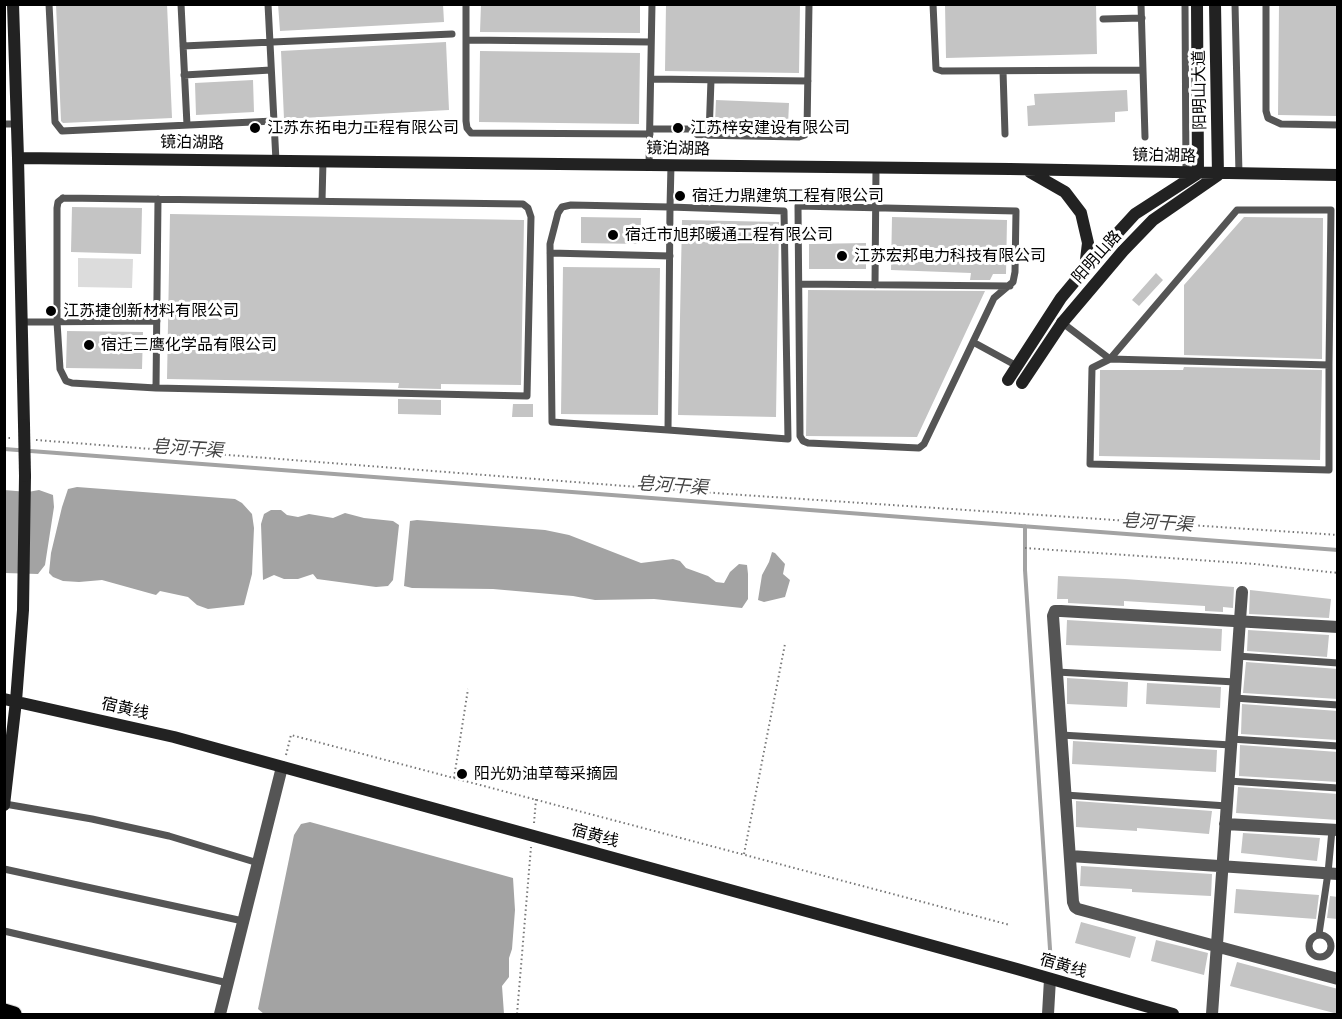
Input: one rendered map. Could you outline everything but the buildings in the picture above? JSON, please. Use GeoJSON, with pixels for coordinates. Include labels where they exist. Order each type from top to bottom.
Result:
{"type":"FeatureCollection","features":[{"type":"Feature","properties":{"kind":"main road"},"geometry":{"type":"LineString","coordinates":[[4,1011],[14,1014]]}},
{"type":"Feature","properties":{"kind":"street"},"geometry":{"type":"LineString","coordinates":[[5,804],[10,700],[23,610],[25,476],[18,158],[11,124],[13,4]]}},
{"type":"Feature","properties":{"kind":"street","name":"阳明山大道"},"geometry":{"type":"LineString","coordinates":[[1192,173],[1197,4]]}},
{"type":"Feature","properties":{"kind":"street","name":"阳明山大道"},"geometry":{"type":"LineString","coordinates":[[1215,4],[1218,175]]}},
{"type":"Feature","properties":{"kind":"street","name":"镜泊湖路"},"geometry":{"type":"LineString","coordinates":[[18,158],[1338,175]]}},
{"type":"Feature","properties":{"kind":"street"},"geometry":{"type":"LineString","coordinates":[[1026,170],[1065,192],[1081,213],[1088,243],[1084,270]]}},
{"type":"Feature","properties":{"kind":"street","name":"阳明山路"},"geometry":{"type":"LineString","coordinates":[[1008,380],[1061,298],[1084,270],[1135,214],[1192,173]]}},
{"type":"Feature","properties":{"kind":"street","name":"阳明山路"},"geometry":{"type":"LineString","coordinates":[[1022,383],[1062,322],[1123,251],[1153,220],[1218,175]]}},
{"type":"Feature","properties":{"kind":"street"},"geometry":{"type":"LineString","coordinates":[[1212,1014],[1242,592]]}},
{"type":"Feature","properties":{"kind":"street"},"geometry":{"type":"LineString","coordinates":[[1338,627],[1055,611],[1053,616],[1073,902],[1078,909],[1338,979]]}},
{"type":"Feature","properties":{"kind":"street","name":"宿黄线"},"geometry":{"type":"LineString","coordinates":[[10,700],[174,737],[1173,1014]]}},
{"type":"Feature","properties":{"kind":"street"},"geometry":{"type":"LineString","coordinates":[[220,1014],[282,767]]}},
{"type":"Feature","properties":{"kind":"street"},"geometry":{"type":"LineString","coordinates":[[1226,824],[1335,830]]}},
{"type":"Feature","properties":{"kind":"street"},"geometry":{"type":"LineString","coordinates":[[1070,856],[1333,873]]}},
{"type":"Feature","properties":{"kind":"street"},"geometry":{"type":"LineString","coordinates":[[1048,1014],[1050,979]]}},
{"type":"Feature","properties":{"kind":"lane"},"geometry":{"type":"LineString","coordinates":[[49,4],[54,116],[57,127],[62,131],[274,121]]}},
{"type":"Feature","properties":{"kind":"lane"},"geometry":{"type":"LineString","coordinates":[[181,4],[187,125]]}},
{"type":"Feature","properties":{"kind":"lane"},"geometry":{"type":"LineString","coordinates":[[267,4],[276,161]]}},
{"type":"Feature","properties":{"kind":"lane"},"geometry":{"type":"LineString","coordinates":[[466,4],[466,121],[471,133],[689,129],[698,135],[799,137],[805,135],[807,130],[809,4]]}},
{"type":"Feature","properties":{"kind":"lane"},"geometry":{"type":"LineString","coordinates":[[649,165],[652,4]]}},
{"type":"Feature","properties":{"kind":"lane"},"geometry":{"type":"LineString","coordinates":[[933,4],[936,69],[1143,70]]}},
{"type":"Feature","properties":{"kind":"lane"},"geometry":{"type":"LineString","coordinates":[[1141,4],[1145,137]]}},
{"type":"Feature","properties":{"kind":"lane"},"geometry":{"type":"LineString","coordinates":[[1185,4],[1192,173]]}},
{"type":"Feature","properties":{"kind":"lane"},"geometry":{"type":"LineString","coordinates":[[1235,4],[1239,174]]}},
{"type":"Feature","properties":{"kind":"lane"},"geometry":{"type":"LineString","coordinates":[[1266,4],[1266,111],[1268,118],[1281,124],[1338,125]]}},
{"type":"Feature","properties":{"kind":"lane"},"geometry":{"type":"LineString","coordinates":[[1103,20],[1142,18]]}},
{"type":"Feature","properties":{"kind":"lane"},"geometry":{"type":"LineString","coordinates":[[183,46],[452,34]]}},
{"type":"Feature","properties":{"kind":"lane"},"geometry":{"type":"LineString","coordinates":[[466,40],[651,42]]}},
{"type":"Feature","properties":{"kind":"lane"},"geometry":{"type":"LineString","coordinates":[[184,75],[271,70]]}},
{"type":"Feature","properties":{"kind":"lane"},"geometry":{"type":"LineString","coordinates":[[1003,71],[1005,134]]}},
{"type":"Feature","properties":{"kind":"lane"},"geometry":{"type":"LineString","coordinates":[[651,79],[808,81]]}},
{"type":"Feature","properties":{"kind":"lane"},"geometry":{"type":"LineString","coordinates":[[709,135],[711,80]]}},
{"type":"Feature","properties":{"kind":"lane"},"geometry":{"type":"LineString","coordinates":[[274,130],[452,125]]}},
{"type":"Feature","properties":{"kind":"lane"},"geometry":{"type":"LineString","coordinates":[[322,201],[323,161]]}},
{"type":"Feature","properties":{"kind":"lane"},"geometry":{"type":"LineString","coordinates":[[668,430],[671,165]]}},
{"type":"Feature","properties":{"kind":"lane"},"geometry":{"type":"LineString","coordinates":[[874,285],[876,168]]}},
{"type":"Feature","properties":{"kind":"lane"},"geometry":{"type":"LineString","coordinates":[[63,198],[158,199],[522,204],[528,208],[531,217],[527,396],[156,388],[72,384],[66,381],[60,369],[57,322],[58,202],[63,198]]}},
{"type":"Feature","properties":{"kind":"lane"},"geometry":{"type":"LineString","coordinates":[[156,388],[158,199]]}},
{"type":"Feature","properties":{"kind":"lane"},"geometry":{"type":"LineString","coordinates":[[571,205],[784,211],[788,439],[552,422],[550,252],[555,221],[562,207],[571,205]]}},
{"type":"Feature","properties":{"kind":"lane"},"geometry":{"type":"LineString","coordinates":[[798,206],[1016,211],[1013,282],[994,298],[924,444],[919,448],[803,441],[800,436],[799,284],[798,206]]}},
{"type":"Feature","properties":{"kind":"lane"},"geometry":{"type":"LineString","coordinates":[[1237,210],[1331,210],[1329,365],[1329,470],[1090,464],[1092,368],[1110,359],[1237,210]]}},
{"type":"Feature","properties":{"kind":"lane"},"geometry":{"type":"LineString","coordinates":[[550,252],[670,256]]}},
{"type":"Feature","properties":{"kind":"lane"},"geometry":{"type":"LineString","coordinates":[[799,284],[1010,286]]}},
{"type":"Feature","properties":{"kind":"lane"},"geometry":{"type":"LineString","coordinates":[[1050,314],[1110,359],[1329,365]]}},
{"type":"Feature","properties":{"kind":"lane"},"geometry":{"type":"LineString","coordinates":[[22,322],[157,321]]}},
{"type":"Feature","properties":{"kind":"lane"},"geometry":{"type":"LineString","coordinates":[[973,342],[1017,366]]}},
{"type":"Feature","properties":{"kind":"lane"},"geometry":{"type":"LineString","coordinates":[[1237,656],[1338,663]]}},
{"type":"Feature","properties":{"kind":"lane"},"geometry":{"type":"LineString","coordinates":[[1057,672],[1236,682]]}},
{"type":"Feature","properties":{"kind":"lane"},"geometry":{"type":"LineString","coordinates":[[1234,698],[1338,705]]}},
{"type":"Feature","properties":{"kind":"lane"},"geometry":{"type":"LineString","coordinates":[[1061,735],[1338,746]]}},
{"type":"Feature","properties":{"kind":"lane"},"geometry":{"type":"LineString","coordinates":[[1228,781],[1338,788]]}},
{"type":"Feature","properties":{"kind":"lane"},"geometry":{"type":"LineString","coordinates":[[1065,795],[1227,806]]}},
{"type":"Feature","properties":{"kind":"lane"},"geometry":{"type":"LineString","coordinates":[[5,804],[92,819],[169,836],[258,864]]}},
{"type":"Feature","properties":{"kind":"lane"},"geometry":{"type":"LineString","coordinates":[[1319,934],[1333,873],[1335,830]]}},
{"type":"Feature","properties":{"kind":"lane"},"geometry":{"type":"LineString","coordinates":[[4,868],[243,921]]}},
{"type":"Feature","properties":{"kind":"lane"},"geometry":{"type":"LineString","coordinates":[[4,931],[228,983]]}},
{"type":"Feature","properties":{"kind":"lane"},"geometry":{"type":"LineString","coordinates":[[1319,934],[1326,936],[1331,946],[1328,953],[1318,957],[1310,950],[1309,943],[1312,937],[1319,934]]}},
{"type":"Feature","properties":{"kind":"lane"},"geometry":{"type":"LineString","coordinates":[[1316,974],[1318,957]]}},
{"type":"Feature","properties":{"kind":"path"},"geometry":{"type":"LineString","coordinates":[[4,438],[16,439]]}},
{"type":"Feature","properties":{"kind":"path"},"geometry":{"type":"LineString","coordinates":[[28,440],[728,494],[1338,535]]}},
{"type":"Feature","properties":{"kind":"path"},"geometry":{"type":"LineString","coordinates":[[1025,548],[1255,564],[1338,573]]}},
{"type":"Feature","properties":{"kind":"path"},"geometry":{"type":"LineString","coordinates":[[744,854],[785,644]]}},
{"type":"Feature","properties":{"kind":"path"},"geometry":{"type":"LineString","coordinates":[[454,778],[468,689]]}},
{"type":"Feature","properties":{"kind":"path"},"geometry":{"type":"LineString","coordinates":[[282,767],[291,735],[1010,925]]}},
{"type":"Feature","properties":{"kind":"path"},"geometry":{"type":"LineString","coordinates":[[517,1014],[536,799]]}},
{"type":"Feature","properties":{"kind":"shaded area"},"geometry":{"type":"Polygon","coordinates":[[[78,258],[133,259],[132,288],[78,287],[78,258]]]}},
{"type":"Feature","properties":{"kind":"shaded area"},"geometry":{"type":"Polygon","coordinates":[[[77,487],[235,499],[242,503],[252,514],[254,528],[252,574],[244,605],[208,609],[197,605],[188,597],[160,591],[156,595],[102,580],[79,582],[63,581],[53,577],[49,573],[51,553],[62,507],[68,489],[77,487]]]}},
{"type":"Feature","properties":{"kind":"shaded area"},"geometry":{"type":"Polygon","coordinates":[[[4,490],[28,492],[39,490],[53,495],[54,507],[45,565],[38,574],[5,573],[4,490]]]}},
{"type":"Feature","properties":{"kind":"shaded area"},"geometry":{"type":"Polygon","coordinates":[[[271,510],[281,510],[287,515],[298,517],[309,514],[333,518],[345,513],[364,518],[393,521],[399,525],[393,580],[388,586],[376,587],[317,579],[313,574],[298,579],[284,579],[274,575],[263,580],[261,524],[264,514],[271,510]]]}},
{"type":"Feature","properties":{"kind":"shaded area"},"geometry":{"type":"Polygon","coordinates":[[[410,521],[545,530],[569,535],[641,563],[673,559],[680,561],[686,568],[708,576],[716,582],[724,583],[730,572],[739,564],[747,565],[748,599],[742,608],[654,599],[595,600],[493,589],[412,588],[404,586],[410,521]]]}},
{"type":"Feature","properties":{"kind":"shaded area"},"geometry":{"type":"Polygon","coordinates":[[[772,552],[785,564],[783,574],[790,580],[785,597],[764,602],[758,600],[762,575],[772,552]]]}},
{"type":"Feature","properties":{"kind":"shaded area"},"geometry":{"type":"Polygon","coordinates":[[[310,822],[513,878],[515,910],[509,977],[502,986],[504,1014],[264,1014],[258,1009],[294,835],[301,824],[310,822]]]}},
{"type":"Feature","properties":{"kind":"waterway","name":"皂河干渠"},"geometry":{"type":"LineString","coordinates":[[4,449],[1338,550]]}},
{"type":"Feature","properties":{"kind":"waterway"},"geometry":{"type":"LineString","coordinates":[[1025,526],[1025,570],[1051,964]]}},
{"type":"Feature","properties":{"kind":"place","name":"江苏东拓电力工程有限公司"},"geometry":{"type":"Point","coordinates":[255,128]}},
{"type":"Feature","properties":{"kind":"place","name":"江苏梓安建设有限公司"},"geometry":{"type":"Point","coordinates":[678,128]}},
{"type":"Feature","properties":{"kind":"place","name":"宿迁力鼎建筑工程有限公司"},"geometry":{"type":"Point","coordinates":[680,196]}},
{"type":"Feature","properties":{"kind":"place","name":"宿迁市旭邦暖通工程有限公司"},"geometry":{"type":"Point","coordinates":[613,235]}},
{"type":"Feature","properties":{"kind":"place","name":"江苏宏邦电力科技有限公司"},"geometry":{"type":"Point","coordinates":[842,256]}},
{"type":"Feature","properties":{"kind":"place","name":"江苏捷创新材料有限公司"},"geometry":{"type":"Point","coordinates":[51,311]}},
{"type":"Feature","properties":{"kind":"place","name":"宿迁三鹰化学品有限公司"},"geometry":{"type":"Point","coordinates":[89,345]}},
{"type":"Feature","properties":{"kind":"place","name":"阳光奶油草莓采摘园"},"geometry":{"type":"Point","coordinates":[462,774]}}]}
